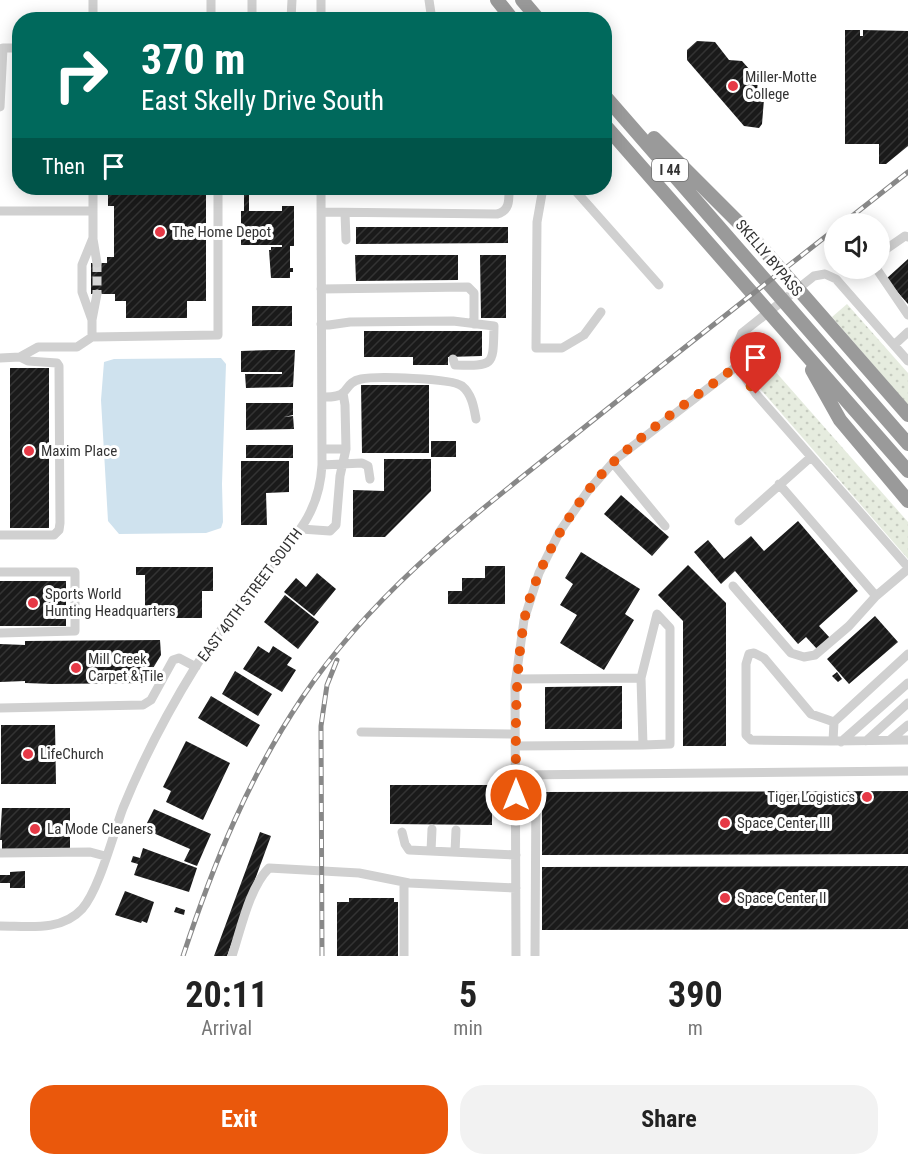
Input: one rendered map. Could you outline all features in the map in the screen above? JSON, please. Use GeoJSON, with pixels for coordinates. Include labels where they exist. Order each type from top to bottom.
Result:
{"type":"FeatureCollection","features":[{"type":"Feature","properties":{"kind":"highway"},"geometry":{"type":"LineString","coordinates":[[496,0],[506,12]]}},
{"type":"Feature","properties":{"kind":"highway"},"geometry":{"type":"LineString","coordinates":[[522,0],[532,12]]}},
{"type":"Feature","properties":{"kind":"highway"},"geometry":{"type":"LineString","coordinates":[[612,98],[749,233],[908,415]]}},
{"type":"Feature","properties":{"kind":"highway","name":"SKELLY BYPASS"},"geometry":{"type":"LineString","coordinates":[[612,104],[908,444]]}},
{"type":"Feature","properties":{"kind":"highway","name":"I 44"},"geometry":{"type":"LineString","coordinates":[[612,133],[908,471]]}},
{"type":"Feature","properties":{"kind":"highway"},"geometry":{"type":"LineString","coordinates":[[798,345],[840,420],[908,501]]}},
{"type":"Feature","properties":{"kind":"street"},"geometry":{"type":"LineString","coordinates":[[0,107],[3,48],[12,48]]}},
{"type":"Feature","properties":{"kind":"street"},"geometry":{"type":"LineString","coordinates":[[93,195],[93,238],[97,263]]}},
{"type":"Feature","properties":{"kind":"street"},"geometry":{"type":"LineString","coordinates":[[0,358],[20,357],[38,347],[77,347],[92,337],[218,336],[218,195]]}},
{"type":"Feature","properties":{"kind":"street","name":"EAST 40TH STREET SOUTH"},"geometry":{"type":"LineString","coordinates":[[0,926],[57,925],[83,908],[95,888],[124,806],[153,742],[196,667],[237,608],[301,530],[311,512],[320,485],[322,465],[321,195]]}},
{"type":"Feature","properties":{"kind":"street"},"geometry":{"type":"LineString","coordinates":[[321,212],[497,214],[504,212],[507,208],[508,195]]}},
{"type":"Feature","properties":{"kind":"street"},"geometry":{"type":"LineString","coordinates":[[542,195],[537,222],[536,348],[562,348],[584,335],[601,312]]}},
{"type":"Feature","properties":{"kind":"street"},"geometry":{"type":"LineString","coordinates":[[579,195],[659,285]]}},
{"type":"Feature","properties":{"kind":"street"},"geometry":{"type":"LineString","coordinates":[[0,211],[93,211]]}},
{"type":"Feature","properties":{"kind":"street"},"geometry":{"type":"LineString","coordinates":[[345,213],[346,240]]}},
{"type":"Feature","properties":{"kind":"street"},"geometry":{"type":"LineString","coordinates":[[890,246],[905,236],[908,237]]}},
{"type":"Feature","properties":{"kind":"street"},"geometry":{"type":"LineString","coordinates":[[92,320],[82,292],[82,266],[93,238]]}},
{"type":"Feature","properties":{"kind":"street"},"geometry":{"type":"LineString","coordinates":[[733,586],[791,653],[804,657],[815,654],[849,626],[876,596],[908,568],[756,394],[737,366],[736,347],[742,333],[814,276],[825,274],[836,279],[908,361]]}},
{"type":"Feature","properties":{"kind":"street"},"geometry":{"type":"LineString","coordinates":[[883,279],[908,315]]}},
{"type":"Feature","properties":{"kind":"street"},"geometry":{"type":"LineString","coordinates":[[321,289],[468,287],[474,293],[474,324]]}},
{"type":"Feature","properties":{"kind":"street"},"geometry":{"type":"LineString","coordinates":[[92,337],[92,320],[97,294]]}},
{"type":"Feature","properties":{"kind":"street"},"geometry":{"type":"LineString","coordinates":[[321,324],[329,326],[350,322],[442,321],[494,326],[494,355],[489,362],[482,366],[455,365],[453,359]]}},
{"type":"Feature","properties":{"kind":"street"},"geometry":{"type":"LineString","coordinates":[[894,345],[908,332]]}},
{"type":"Feature","properties":{"kind":"street"},"geometry":{"type":"LineString","coordinates":[[0,535],[54,535],[59,530],[60,523],[59,366],[57,363],[28,362],[20,357]]}},
{"type":"Feature","properties":{"kind":"street"},"geometry":{"type":"LineString","coordinates":[[516,956],[516,679],[524,620],[539,573],[560,531],[588,491],[613,463],[737,366]]}},
{"type":"Feature","properties":{"kind":"street"},"geometry":{"type":"LineString","coordinates":[[322,397],[343,393],[350,382],[361,379],[445,381],[461,385],[472,400],[476,419]]}},
{"type":"Feature","properties":{"kind":"street"},"geometry":{"type":"LineString","coordinates":[[301,530],[327,531],[334,529],[336,525],[339,487],[346,449],[343,393]]}},
{"type":"Feature","properties":{"kind":"street"},"geometry":{"type":"LineString","coordinates":[[322,449],[346,449]]}},
{"type":"Feature","properties":{"kind":"street"},"geometry":{"type":"LineString","coordinates":[[739,521],[811,457]]}},
{"type":"Feature","properties":{"kind":"street"},"geometry":{"type":"LineString","coordinates":[[322,465],[362,463],[368,466],[370,479]]}},
{"type":"Feature","properties":{"kind":"street"},"geometry":{"type":"LineString","coordinates":[[613,463],[665,526]]}},
{"type":"Feature","properties":{"kind":"street"},"geometry":{"type":"LineString","coordinates":[[779,484],[876,596]]}},
{"type":"Feature","properties":{"kind":"street"},"geometry":{"type":"LineString","coordinates":[[320,485],[339,487]]}},
{"type":"Feature","properties":{"kind":"street"},"geometry":{"type":"LineString","coordinates":[[0,572],[75,572],[75,631],[0,633]]}},
{"type":"Feature","properties":{"kind":"street"},"geometry":{"type":"LineString","coordinates":[[515,746],[643,745],[670,744],[670,628],[657,614],[641,678],[643,745]]}},
{"type":"Feature","properties":{"kind":"street"},"geometry":{"type":"LineString","coordinates":[[834,722],[811,714],[764,658],[757,654],[749,654],[746,664],[747,738],[751,740],[837,742],[908,740]]}},
{"type":"Feature","properties":{"kind":"street"},"geometry":{"type":"LineString","coordinates":[[834,722],[908,654]]}},
{"type":"Feature","properties":{"kind":"street"},"geometry":{"type":"LineString","coordinates":[[0,708],[143,705],[151,700],[173,660],[178,658],[196,667]]}},
{"type":"Feature","properties":{"kind":"street"},"geometry":{"type":"LineString","coordinates":[[516,679],[641,678]]}},
{"type":"Feature","properties":{"kind":"street"},"geometry":{"type":"LineString","coordinates":[[837,742],[908,683]]}},
{"type":"Feature","properties":{"kind":"street"},"geometry":{"type":"LineString","coordinates":[[866,741],[908,703]]}},
{"type":"Feature","properties":{"kind":"street"},"geometry":{"type":"LineString","coordinates":[[834,722],[837,742]]}},
{"type":"Feature","properties":{"kind":"street"},"geometry":{"type":"LineString","coordinates":[[890,740],[908,725]]}},
{"type":"Feature","properties":{"kind":"street"},"geometry":{"type":"LineString","coordinates":[[361,732],[515,734]]}},
{"type":"Feature","properties":{"kind":"street"},"geometry":{"type":"LineString","coordinates":[[516,775],[908,771]]}},
{"type":"Feature","properties":{"kind":"street"},"geometry":{"type":"LineString","coordinates":[[535,956],[536,775]]}},
{"type":"Feature","properties":{"kind":"street"},"geometry":{"type":"LineString","coordinates":[[430,851],[432,829]]}},
{"type":"Feature","properties":{"kind":"street"},"geometry":{"type":"LineString","coordinates":[[455,852],[456,830]]}},
{"type":"Feature","properties":{"kind":"street"},"geometry":{"type":"LineString","coordinates":[[402,832],[409,850],[516,855]]}},
{"type":"Feature","properties":{"kind":"street"},"geometry":{"type":"LineString","coordinates":[[0,853],[90,852],[105,856]]}},
{"type":"Feature","properties":{"kind":"street"},"geometry":{"type":"LineString","coordinates":[[232,956],[254,890],[269,868],[359,873],[404,882],[516,888]]}},
{"type":"Feature","properties":{"kind":"street"},"geometry":{"type":"LineString","coordinates":[[404,882],[404,956]]}},
{"type":"Feature","properties":{"kind":"shaded area"},"geometry":{"type":"Polygon","coordinates":[[[847,304],[908,373],[908,405],[832,317],[847,304]]]}},
{"type":"Feature","properties":{"kind":"shaded area"},"geometry":{"type":"Polygon","coordinates":[[[774,370],[908,522],[908,559],[755,383],[774,370]]]}},
{"type":"Feature","properties":{"kind":"water"},"geometry":{"type":"Polygon","coordinates":[[[221,358],[226,364],[223,522],[221,528],[206,533],[119,534],[108,521],[101,400],[104,362],[114,359],[221,358]]]}},
{"type":"Feature","properties":{"kind":"building"},"geometry":{"type":"Polygon","coordinates":[[[845,30],[860,30],[860,36],[863,36],[863,30],[908,31],[908,146],[886,164],[879,164],[879,144],[845,144],[845,30]]]}},
{"type":"Feature","properties":{"kind":"building","name":"Miller-Motte College"},"geometry":{"type":"Polygon","coordinates":[[[697,41],[715,42],[729,60],[742,61],[758,79],[757,92],[764,99],[762,124],[759,128],[744,126],[687,60],[687,50],[697,41]]]}},
{"type":"Feature","properties":{"kind":"building","name":"The Home Depot"},"geometry":{"type":"Polygon","coordinates":[[[108,195],[206,195],[206,301],[187,301],[187,318],[126,318],[126,301],[115,301],[115,294],[91,294],[91,263],[107,263],[107,257],[114,257],[114,206],[108,206],[108,195]]]}},
{"type":"Feature","properties":{"kind":"building"},"geometry":{"type":"Polygon","coordinates":[[[244,195],[249,195],[249,211],[282,211],[282,206],[294,206],[294,246],[290,246],[290,268],[293,268],[293,272],[290,272],[290,278],[271,278],[269,250],[271,247],[282,247],[282,245],[241,245],[241,211],[244,211],[244,195]]]}},
{"type":"Feature","properties":{"kind":"building"},"geometry":{"type":"Polygon","coordinates":[[[356,227],[508,227],[508,243],[356,244],[356,227]]]}},
{"type":"Feature","properties":{"kind":"building"},"geometry":{"type":"Polygon","coordinates":[[[355,255],[458,255],[458,280],[356,281],[355,255]]]}},
{"type":"Feature","properties":{"kind":"building"},"geometry":{"type":"Polygon","coordinates":[[[480,255],[506,255],[506,318],[481,318],[480,255]]]}},
{"type":"Feature","properties":{"kind":"building"},"geometry":{"type":"Polygon","coordinates":[[[908,259],[908,304],[886,279],[890,279],[890,275],[908,259]]]}},
{"type":"Feature","properties":{"kind":"building"},"geometry":{"type":"Polygon","coordinates":[[[252,306],[292,306],[292,326],[252,326],[252,306]]]}},
{"type":"Feature","properties":{"kind":"building"},"geometry":{"type":"Polygon","coordinates":[[[364,331],[482,331],[482,356],[448,357],[448,365],[413,365],[413,357],[364,357],[364,331]]]}},
{"type":"Feature","properties":{"kind":"building"},"geometry":{"type":"Polygon","coordinates":[[[295,350],[293,387],[246,388],[245,374],[282,374],[282,372],[241,372],[241,351],[295,350]]]}},
{"type":"Feature","properties":{"kind":"building","name":"Maxim Place"},"geometry":{"type":"Polygon","coordinates":[[[10,368],[49,368],[49,528],[10,528],[10,368]]]}},
{"type":"Feature","properties":{"kind":"building"},"geometry":{"type":"Polygon","coordinates":[[[361,385],[429,385],[429,453],[362,453],[361,385]]]}},
{"type":"Feature","properties":{"kind":"building"},"geometry":{"type":"Polygon","coordinates":[[[246,403],[293,403],[293,415],[284,417],[293,416],[294,429],[246,430],[246,403]]]}},
{"type":"Feature","properties":{"kind":"building"},"geometry":{"type":"Polygon","coordinates":[[[431,441],[456,441],[456,457],[431,457],[431,441]]]}},
{"type":"Feature","properties":{"kind":"building"},"geometry":{"type":"Polygon","coordinates":[[[246,445],[293,445],[293,458],[246,458],[246,445]]]}},
{"type":"Feature","properties":{"kind":"building"},"geometry":{"type":"Polygon","coordinates":[[[384,459],[431,459],[431,491],[385,537],[353,537],[353,490],[384,491],[384,459]]]}},
{"type":"Feature","properties":{"kind":"building"},"geometry":{"type":"Polygon","coordinates":[[[241,461],[289,461],[289,492],[266,493],[267,525],[241,525],[241,461]]]}},
{"type":"Feature","properties":{"kind":"building"},"geometry":{"type":"Polygon","coordinates":[[[621,495],[669,537],[652,556],[604,514],[621,495]]]}},
{"type":"Feature","properties":{"kind":"building"},"geometry":{"type":"Polygon","coordinates":[[[798,521],[858,591],[819,626],[830,638],[817,649],[806,637],[798,644],[735,571],[721,584],[694,552],[708,540],[724,559],[751,536],[764,551],[798,521]]]}},
{"type":"Feature","properties":{"kind":"building"},"geometry":{"type":"Polygon","coordinates":[[[581,552],[640,589],[625,614],[634,620],[604,670],[560,643],[577,615],[560,605],[573,584],[565,578],[581,552]]]}},
{"type":"Feature","properties":{"kind":"building"},"geometry":{"type":"Polygon","coordinates":[[[688,565],[726,603],[726,746],[683,746],[683,621],[658,595],[688,565]]]}},
{"type":"Feature","properties":{"kind":"building"},"geometry":{"type":"Polygon","coordinates":[[[485,566],[505,566],[505,604],[448,604],[448,591],[462,591],[462,578],[485,578],[485,566]]]}},
{"type":"Feature","properties":{"kind":"building"},"geometry":{"type":"Polygon","coordinates":[[[136,567],[213,567],[213,591],[202,591],[202,618],[145,618],[145,575],[136,575],[136,567]]]}},
{"type":"Feature","properties":{"kind":"building"},"geometry":{"type":"Polygon","coordinates":[[[317,573],[336,589],[314,616],[284,592],[296,578],[306,587],[317,573]]]}},
{"type":"Feature","properties":{"kind":"building","name":"Sports World Hunting Headquarters"},"geometry":{"type":"Polygon","coordinates":[[[0,581],[66,581],[66,626],[0,626],[0,581]]]}},
{"type":"Feature","properties":{"kind":"building"},"geometry":{"type":"Polygon","coordinates":[[[285,595],[319,622],[298,649],[264,622],[285,595]]]}},
{"type":"Feature","properties":{"kind":"building"},"geometry":{"type":"Polygon","coordinates":[[[875,616],[898,642],[849,684],[827,659],[875,616]]]}},
{"type":"Feature","properties":{"kind":"building","name":"Mill Creek Carpet & Tile"},"geometry":{"type":"Polygon","coordinates":[[[160,640],[161,655],[144,683],[0,682],[0,644],[25,645],[25,641],[160,640]]]}},
{"type":"Feature","properties":{"kind":"building"},"geometry":{"type":"Polygon","coordinates":[[[258,646],[269,653],[273,646],[292,658],[287,665],[296,670],[282,692],[243,669],[258,646]]]}},
{"type":"Feature","properties":{"kind":"building"},"geometry":{"type":"Polygon","coordinates":[[[235,671],[272,694],[258,716],[222,694],[235,671]]]}},
{"type":"Feature","properties":{"kind":"building"},"geometry":{"type":"Polygon","coordinates":[[[837,672],[842,679],[838,682],[832,676],[837,672]]]}},
{"type":"Feature","properties":{"kind":"building"},"geometry":{"type":"Polygon","coordinates":[[[622,686],[622,729],[545,729],[545,687],[622,686]]]}},
{"type":"Feature","properties":{"kind":"building"},"geometry":{"type":"Polygon","coordinates":[[[211,696],[260,725],[247,747],[198,718],[211,696]]]}},
{"type":"Feature","properties":{"kind":"building","name":"LifeChurch"},"geometry":{"type":"Polygon","coordinates":[[[1,725],[55,725],[56,784],[1,784],[1,725]]]}},
{"type":"Feature","properties":{"kind":"building"},"geometry":{"type":"Polygon","coordinates":[[[186,741],[230,763],[203,820],[166,802],[171,791],[163,787],[186,741]]]}},
{"type":"Feature","properties":{"kind":"building"},"geometry":{"type":"Polygon","coordinates":[[[390,785],[492,785],[492,825],[390,824],[390,785]]]}},
{"type":"Feature","properties":{"kind":"building","name":"Space Center III"},"geometry":{"type":"Polygon","coordinates":[[[908,791],[908,854],[542,855],[542,792],[908,791]]]}},
{"type":"Feature","properties":{"kind":"building","name":"La Mode Cleaners"},"geometry":{"type":"Polygon","coordinates":[[[2,808],[70,808],[70,850],[2,850],[2,840],[0,840],[2,808]]]}},
{"type":"Feature","properties":{"kind":"building"},"geometry":{"type":"Polygon","coordinates":[[[154,809],[211,834],[197,866],[184,861],[190,849],[144,829],[154,809]]]}},
{"type":"Feature","properties":{"kind":"building"},"geometry":{"type":"Polygon","coordinates":[[[260,832],[271,836],[227,956],[214,956],[260,832]]]}},
{"type":"Feature","properties":{"kind":"building"},"geometry":{"type":"Polygon","coordinates":[[[143,848],[197,868],[189,892],[134,875],[138,864],[131,862],[133,856],[140,858],[143,848]]]}},
{"type":"Feature","properties":{"kind":"building","name":"Space Center II"},"geometry":{"type":"Polygon","coordinates":[[[908,866],[908,929],[542,930],[542,867],[908,866]]]}},
{"type":"Feature","properties":{"kind":"building"},"geometry":{"type":"Polygon","coordinates":[[[25,871],[25,888],[10,888],[10,883],[0,883],[0,875],[25,871]]]}},
{"type":"Feature","properties":{"kind":"building"},"geometry":{"type":"Polygon","coordinates":[[[125,891],[154,902],[147,923],[115,915],[125,891]]]}},
{"type":"Feature","properties":{"kind":"building"},"geometry":{"type":"Polygon","coordinates":[[[349,898],[394,898],[394,902],[398,902],[398,956],[337,956],[337,902],[349,902],[349,898]]]}},
{"type":"Feature","properties":{"kind":"building"},"geometry":{"type":"Polygon","coordinates":[[[176,907],[185,910],[184,915],[174,912],[176,907]]]}},
{"type":"Feature","properties":{"kind":"tunnel"},"geometry":{"type":"LineString","coordinates":[[97,263],[97,294]]}},
{"type":"Feature","properties":{"kind":"railway"},"geometry":{"type":"LineString","coordinates":[[856,213],[908,172]]}},
{"type":"Feature","properties":{"kind":"railway"},"geometry":{"type":"LineString","coordinates":[[183,956],[220,855],[265,759],[302,698],[360,624],[426,558],[498,497],[824,238]]}},
{"type":"Feature","properties":{"kind":"railway"},"geometry":{"type":"LineString","coordinates":[[322,956],[321,726],[327,685],[337,660]]}},
{"type":"Feature","properties":{"kind":"place","name":"Miller-Motte College"},"geometry":{"type":"Point","coordinates":[733,86]}},
{"type":"Feature","properties":{"kind":"place","name":"The Home Depot"},"geometry":{"type":"Point","coordinates":[160,232]}},
{"type":"Feature","properties":{"kind":"place","name":"Maxim Place"},"geometry":{"type":"Point","coordinates":[29,451]}},
{"type":"Feature","properties":{"kind":"place","name":"Sports World Hunting Headquarters"},"geometry":{"type":"Point","coordinates":[33,603]}},
{"type":"Feature","properties":{"kind":"place","name":"Mill Creek Carpet & Tile"},"geometry":{"type":"Point","coordinates":[76,668]}},
{"type":"Feature","properties":{"kind":"place","name":"LifeChurch"},"geometry":{"type":"Point","coordinates":[28,754]}},
{"type":"Feature","properties":{"kind":"place","name":"Tiger Logistics"},"geometry":{"type":"Point","coordinates":[867,797]}},
{"type":"Feature","properties":{"kind":"place","name":"Space Center III"},"geometry":{"type":"Point","coordinates":[725,823]}},
{"type":"Feature","properties":{"kind":"place","name":"La Mode Cleaners"},"geometry":{"type":"Point","coordinates":[35,829]}},
{"type":"Feature","properties":{"kind":"place","name":"Space Center II"},"geometry":{"type":"Point","coordinates":[725,898]}},
{"type":"Feature","properties":{"kind":"route"},"geometry":{"type":"LineString","coordinates":[[516,795],[515,685],[524,620],[539,573],[560,531],[588,491],[616,459],[737,366],[756,394]]}}]}
